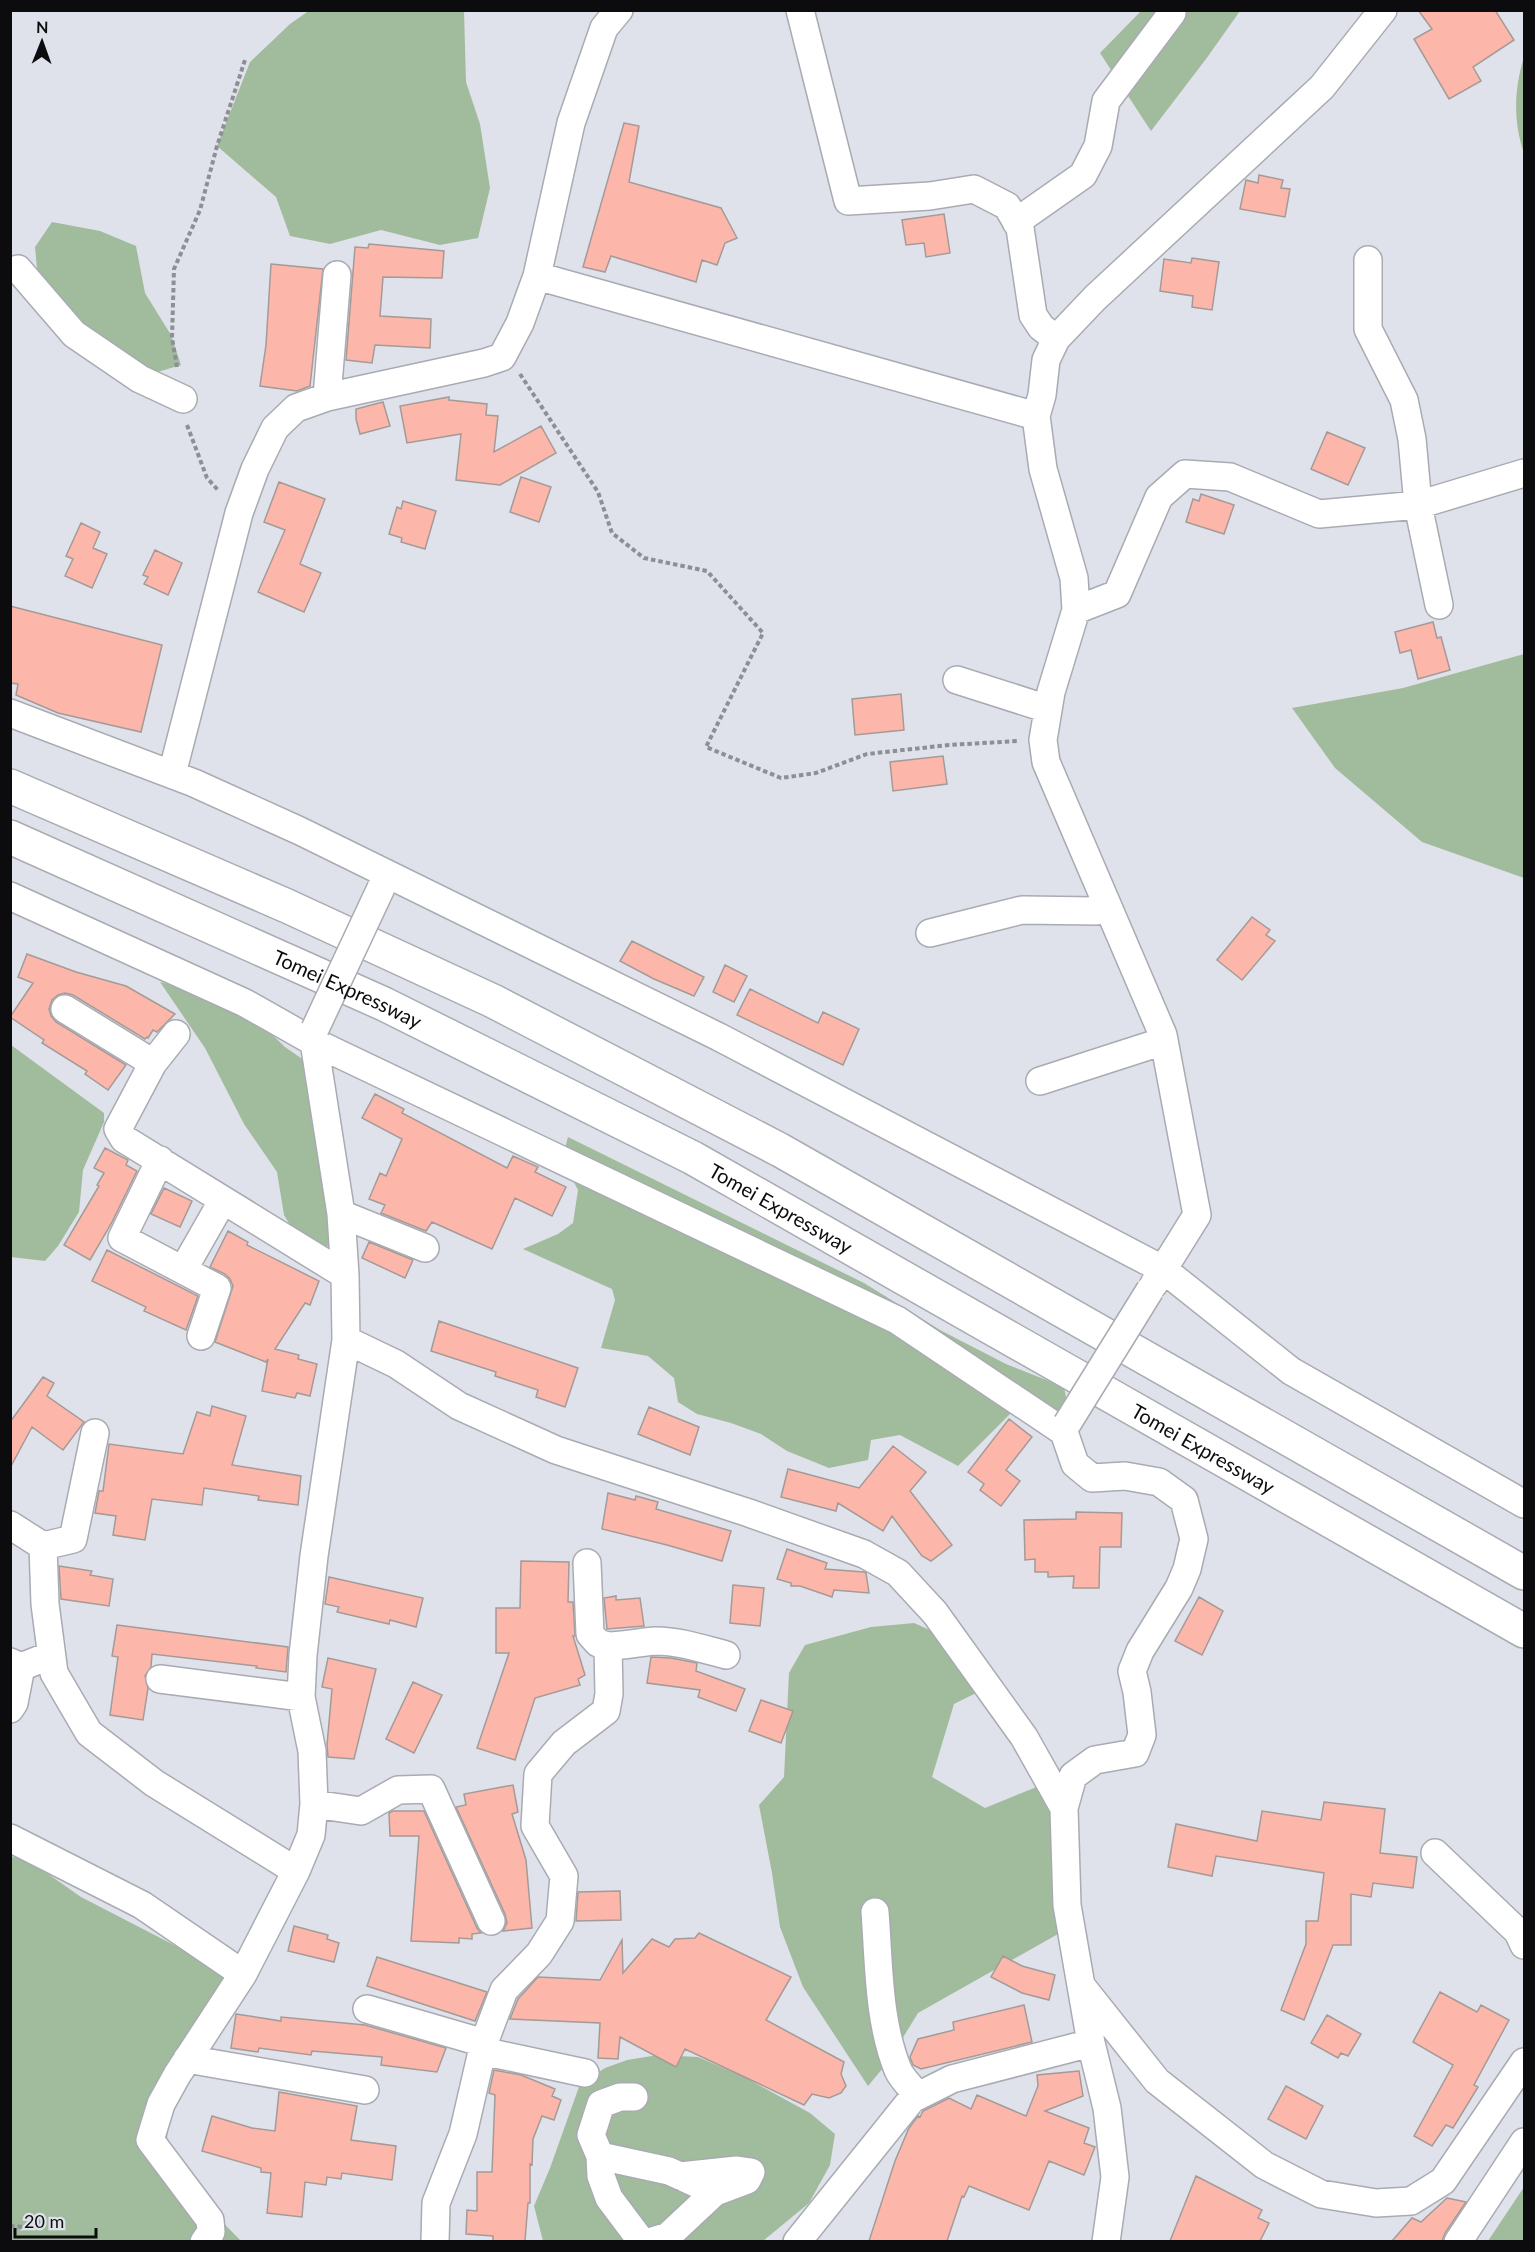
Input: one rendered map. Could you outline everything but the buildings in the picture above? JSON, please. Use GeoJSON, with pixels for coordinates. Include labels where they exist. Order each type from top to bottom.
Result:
{"type":"FeatureCollection","features":[{"type":"Feature","properties":{"kind":"highway"},"geometry":{"type":"LineString","coordinates":[[10,786],[287,906],[493,1001],[780,1150],[1524,1573]]}},
{"type":"Feature","properties":{"kind":"highway","name":"Tomei Expressway"},"geometry":{"type":"LineString","coordinates":[[10,837],[384,1004],[693,1158],[1524,1631]]}},
{"type":"Feature","properties":{"kind":"street"},"geometry":{"type":"LineString","coordinates":[[172,774],[239,513],[255,470],[275,428],[296,408],[327,397],[502,357],[520,323],[537,276],[571,123],[604,28],[619,10]]}},
{"type":"Feature","properties":{"kind":"street"},"geometry":{"type":"LineString","coordinates":[[800,10],[849,201],[930,196],[974,189],[1007,206],[1020,228],[1033,315],[1041,327],[1056,339]]}},
{"type":"Feature","properties":{"kind":"street"},"geometry":{"type":"LineString","coordinates":[[1065,1428],[1197,1215],[1164,1041],[1046,762],[1043,740],[1051,692],[1076,610],[1074,578],[1043,469],[1036,416],[1042,395],[1046,360],[1056,339],[1095,298],[1322,87],[1383,10]]}},
{"type":"Feature","properties":{"kind":"street"},"geometry":{"type":"LineString","coordinates":[[1016,222],[1083,175],[1098,146],[1106,102],[1172,14]]}},
{"type":"Feature","properties":{"kind":"street"},"geometry":{"type":"LineString","coordinates":[[1368,260],[1368,329],[1404,400],[1412,439],[1418,505],[1439,605]]}},
{"type":"Feature","properties":{"kind":"street"},"geometry":{"type":"LineString","coordinates":[[18,269],[74,334],[140,379],[183,399]]}},
{"type":"Feature","properties":{"kind":"street"},"geometry":{"type":"LineString","coordinates":[[327,397],[338,275]]}},
{"type":"Feature","properties":{"kind":"street"},"geometry":{"type":"LineString","coordinates":[[537,276],[1036,416]]}},
{"type":"Feature","properties":{"kind":"street"},"geometry":{"type":"LineString","coordinates":[[1076,610],[1117,594],[1159,497],[1185,474],[1230,477],[1319,514],[1418,505],[1524,473]]}},
{"type":"Feature","properties":{"kind":"street"},"geometry":{"type":"LineString","coordinates":[[957,680],[1048,709]]}},
{"type":"Feature","properties":{"kind":"street"},"geometry":{"type":"LineString","coordinates":[[10,713],[172,774],[300,831],[384,882],[719,1037],[1157,1280],[1291,1371],[1524,1504]]}},
{"type":"Feature","properties":{"kind":"street"},"geometry":{"type":"LineString","coordinates":[[204,2241],[211,2232],[210,2220],[150,2140],[161,2104],[187,2059],[243,1974],[296,1871],[311,1835],[314,1804],[312,1752],[301,1697],[303,1654],[314,1556],[346,1340],[341,1214],[314,1035],[384,882]]}},
{"type":"Feature","properties":{"kind":"street"},"geometry":{"type":"LineString","coordinates":[[10,896],[314,1035],[897,1320],[1065,1428],[1074,1464],[1092,1478],[1125,1476],[1159,1482],[1184,1500],[1194,1539],[1187,1569],[1179,1588],[1140,1651],[1132,1671],[1142,1735],[1135,1753],[1095,1760],[1073,1776],[1064,1808],[1067,1905],[1091,2043],[1107,2108],[1115,2176],[1107,2241]]}},
{"type":"Feature","properties":{"kind":"street"},"geometry":{"type":"LineString","coordinates":[[930,933],[1022,910],[1097,911],[1107,906]]}},
{"type":"Feature","properties":{"kind":"street"},"geometry":{"type":"LineString","coordinates":[[65,1009],[153,1063]]}},
{"type":"Feature","properties":{"kind":"street"},"geometry":{"type":"LineString","coordinates":[[176,1034],[153,1063],[118,1129],[124,1139],[345,1275]]}},
{"type":"Feature","properties":{"kind":"street"},"geometry":{"type":"LineString","coordinates":[[1040,1081],[1164,1041]]}},
{"type":"Feature","properties":{"kind":"street"},"geometry":{"type":"LineString","coordinates":[[160,1160],[122,1238],[217,1288],[201,1336]]}},
{"type":"Feature","properties":{"kind":"street"},"geometry":{"type":"LineString","coordinates":[[183,1270],[224,1200]]}},
{"type":"Feature","properties":{"kind":"street"},"geometry":{"type":"LineString","coordinates":[[341,1214],[425,1248]]}},
{"type":"Feature","properties":{"kind":"street"},"geometry":{"type":"LineString","coordinates":[[346,1340],[396,1364],[459,1406],[556,1450],[749,1513],[864,1554],[898,1573],[935,1613],[1024,1737],[1064,1808]]}},
{"type":"Feature","properties":{"kind":"street"},"geometry":{"type":"LineString","coordinates":[[10,1525],[43,1546],[73,1539],[95,1433]]}},
{"type":"Feature","properties":{"kind":"street"},"geometry":{"type":"LineString","coordinates":[[43,1546],[45,1604],[54,1673],[89,1733],[154,1783],[296,1871]]}},
{"type":"Feature","properties":{"kind":"street"},"geometry":{"type":"LineString","coordinates":[[587,1563],[590,1634],[598,1643],[608,1646],[632,1646],[655,1641],[681,1644],[726,1655]]}},
{"type":"Feature","properties":{"kind":"street"},"geometry":{"type":"LineString","coordinates":[[435,2241],[436,2203],[463,2134],[483,2047],[504,1990],[538,1954],[560,1921],[564,1876],[535,1826],[538,1774],[564,1743],[606,1711],[609,1694],[608,1646]]}},
{"type":"Feature","properties":{"kind":"street"},"geometry":{"type":"LineString","coordinates":[[10,1708],[14,1703],[16,1664],[51,1655]]}},
{"type":"Feature","properties":{"kind":"street"},"geometry":{"type":"LineString","coordinates":[[160,1679],[301,1697]]}},
{"type":"Feature","properties":{"kind":"street"},"geometry":{"type":"LineString","coordinates":[[314,1804],[361,1811],[398,1790],[431,1789],[490,1921]]}},
{"type":"Feature","properties":{"kind":"street"},"geometry":{"type":"LineString","coordinates":[[10,1838],[142,1905],[243,1974]]}},
{"type":"Feature","properties":{"kind":"street"},"geometry":{"type":"LineString","coordinates":[[1435,1853],[1518,1932],[1524,1945]]}},
{"type":"Feature","properties":{"kind":"street"},"geometry":{"type":"LineString","coordinates":[[874,1912],[880,1990],[887,2031],[899,2072],[918,2096]]}},
{"type":"Feature","properties":{"kind":"street"},"geometry":{"type":"LineString","coordinates":[[1083,1987],[1157,2081],[1264,2165],[1321,2194],[1376,2203],[1411,2200],[1443,2181],[1524,2062]]}},
{"type":"Feature","properties":{"kind":"street"},"geometry":{"type":"LineString","coordinates":[[367,2009],[483,2047],[585,2073]]}},
{"type":"Feature","properties":{"kind":"street"},"geometry":{"type":"LineString","coordinates":[[797,2241],[912,2099],[951,2079],[1091,2043]]}},
{"type":"Feature","properties":{"kind":"street"},"geometry":{"type":"LineString","coordinates":[[187,2059],[365,2090]]}},
{"type":"Feature","properties":{"kind":"street"},"geometry":{"type":"LineString","coordinates":[[634,2097],[620,2097],[601,2104],[591,2135],[600,2156],[601,2176],[609,2198],[642,2241]]}},
{"type":"Feature","properties":{"kind":"street"},"geometry":{"type":"LineString","coordinates":[[1458,2241],[1524,2142]]}},
{"type":"Feature","properties":{"kind":"street"},"geometry":{"type":"LineString","coordinates":[[600,2156],[669,2171],[715,2192]]}},
{"type":"Feature","properties":{"kind":"street"},"geometry":{"type":"LineString","coordinates":[[649,2241],[668,2236],[715,2192],[747,2180],[751,2172],[737,2170],[679,2176]]}},
{"type":"Feature","properties":{"kind":"path"},"geometry":{"type":"LineString","coordinates":[[239,513],[207,478],[187,426],[172,338],[174,269],[200,210],[217,147],[245,60]]}},
{"type":"Feature","properties":{"kind":"path"},"geometry":{"type":"LineString","coordinates":[[502,357],[521,375],[598,492],[612,533],[644,558],[707,571],[763,633],[706,747],[781,778],[816,773],[867,754],[949,745],[1043,740]]}},
{"type":"Feature","properties":{"kind":"path"},"geometry":{"type":"LineString","coordinates":[[10,2226],[29,2227]]}},
{"type":"Feature","properties":{"kind":"green space"},"geometry":{"type":"Polygon","coordinates":[[[310,10],[464,11],[466,82],[480,124],[490,188],[478,238],[440,245],[381,230],[330,244],[290,236],[276,197],[217,146],[250,62],[290,24],[310,10]]]}},
{"type":"Feature","properties":{"kind":"green space"},"geometry":{"type":"Polygon","coordinates":[[[1141,11],[1240,11],[1151,131],[1100,53],[1141,11]]]}},
{"type":"Feature","properties":{"kind":"green space"},"geometry":{"type":"Polygon","coordinates":[[[1524,57],[1524,153],[1518,129],[1516,105],[1518,81],[1524,57]]]}},
{"type":"Feature","properties":{"kind":"green space"},"geometry":{"type":"Polygon","coordinates":[[[52,222],[100,231],[136,246],[145,293],[171,335],[181,365],[151,374],[79,337],[39,289],[35,247],[52,222]]]}},
{"type":"Feature","properties":{"kind":"green space"},"geometry":{"type":"Polygon","coordinates":[[[1524,654],[1524,878],[1422,842],[1335,768],[1292,708],[1403,688],[1524,654]]]}},
{"type":"Feature","properties":{"kind":"green space"},"geometry":{"type":"Polygon","coordinates":[[[160,982],[224,999],[263,1026],[285,1047],[308,1063],[333,1223],[326,1253],[300,1241],[284,1215],[277,1172],[244,1124],[205,1048],[160,982]]]}},
{"type":"Feature","properties":{"kind":"green space"},"geometry":{"type":"Polygon","coordinates":[[[11,1045],[104,1113],[104,1122],[83,1170],[79,1212],[58,1246],[45,1261],[11,1257],[11,1045]]]}},
{"type":"Feature","properties":{"kind":"green space"},"geometry":{"type":"Polygon","coordinates":[[[568,1137],[864,1283],[940,1330],[1006,1364],[1064,1387],[1067,1403],[1059,1420],[1016,1408],[958,1466],[900,1435],[871,1440],[868,1460],[829,1468],[787,1451],[761,1434],[697,1414],[678,1402],[674,1378],[648,1356],[601,1348],[615,1300],[612,1289],[523,1249],[558,1234],[573,1223],[578,1190],[562,1159],[568,1137]]]}},
{"type":"Feature","properties":{"kind":"green space"},"geometry":{"type":"Polygon","coordinates":[[[914,1623],[968,1647],[988,1687],[954,1704],[932,1777],[985,1808],[1039,1786],[1066,1820],[1067,1905],[1058,1934],[918,2013],[888,2062],[868,2086],[803,1987],[780,1927],[759,1805],[784,1777],[789,1673],[805,1645],[871,1627],[914,1623]]]}},
{"type":"Feature","properties":{"kind":"green space"},"geometry":{"type":"Polygon","coordinates":[[[10,1856],[31,1862],[81,1897],[232,1975],[172,2076],[166,2154],[195,2194],[241,2241],[11,2241],[10,1856]]]}},
{"type":"Feature","properties":{"kind":"green space"},"geometry":{"type":"Polygon","coordinates":[[[658,2055],[698,2057],[744,2077],[810,2113],[835,2134],[830,2165],[809,2203],[763,2241],[543,2241],[534,2206],[580,2084],[605,2068],[627,2060],[658,2055]]]}},
{"type":"Feature","properties":{"kind":"green space"},"geometry":{"type":"Polygon","coordinates":[[[1524,2187],[1524,2241],[1488,2241],[1524,2187]]]}}]}
